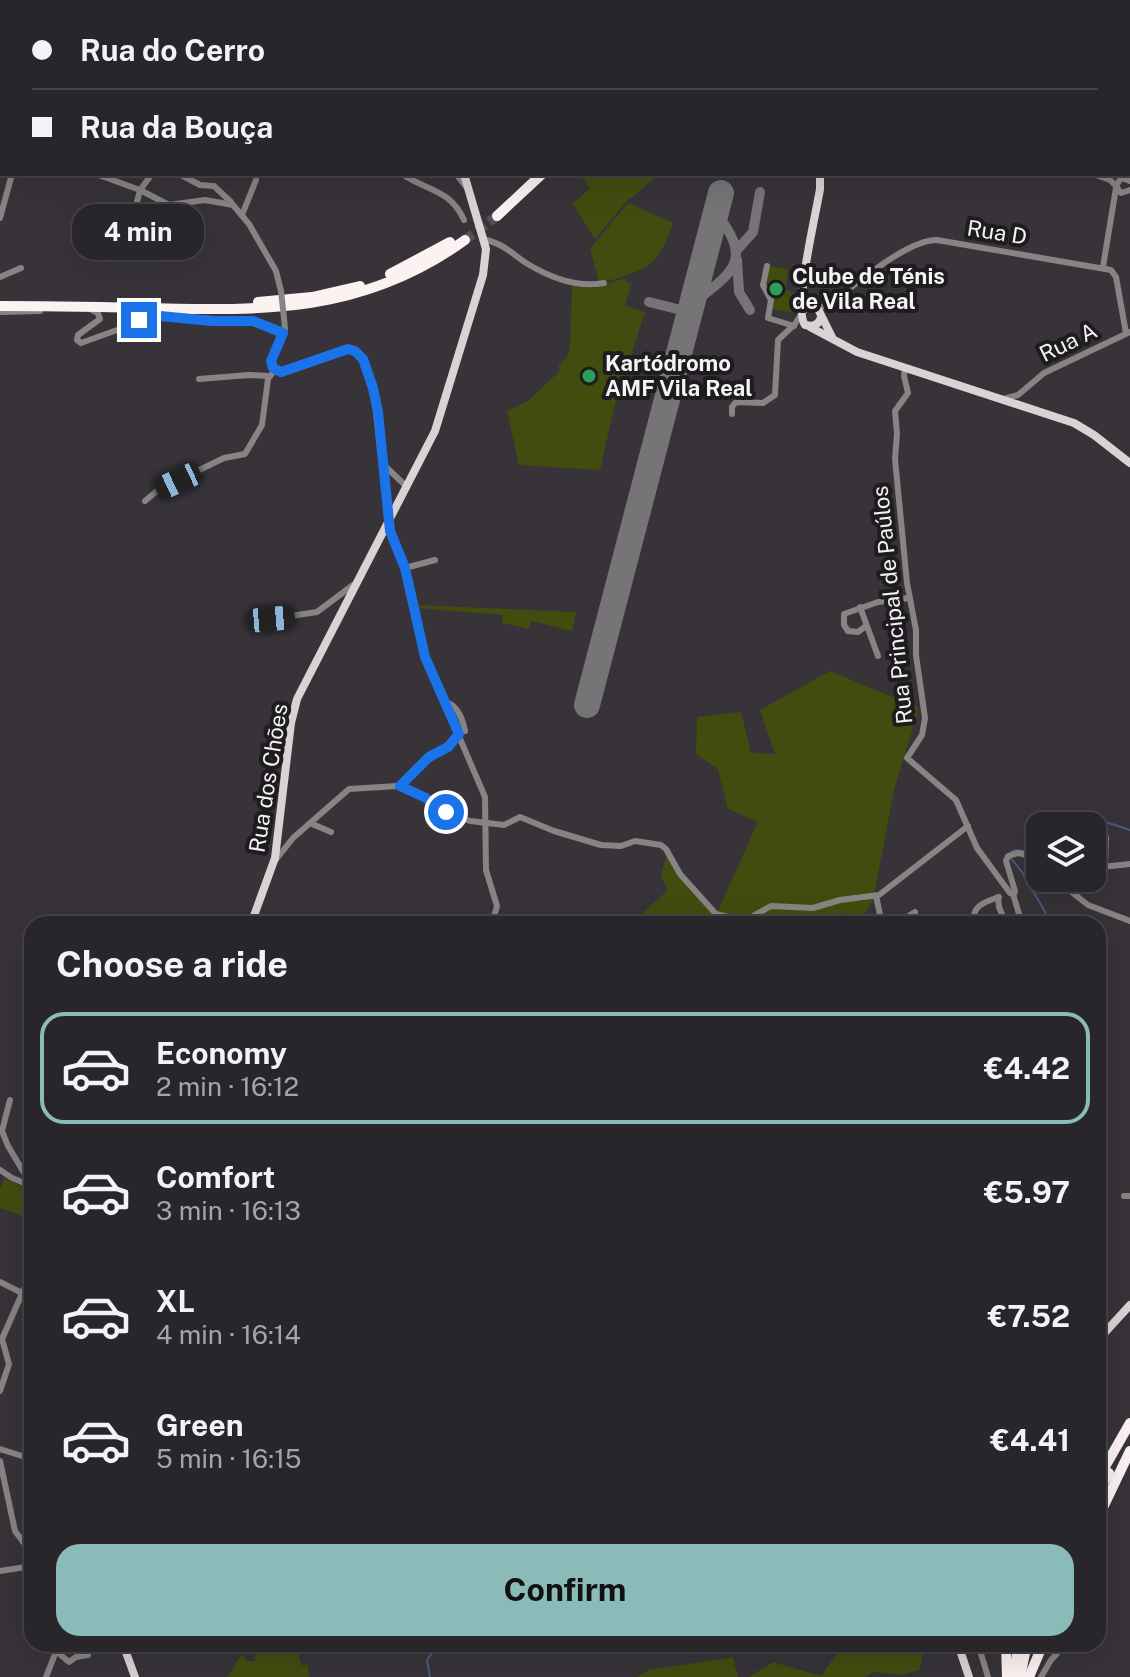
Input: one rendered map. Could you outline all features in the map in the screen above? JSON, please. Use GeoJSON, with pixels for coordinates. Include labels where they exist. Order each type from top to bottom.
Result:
{"type":"FeatureCollection","features":[{"type":"Feature","properties":{"kind":"highway"},"geometry":{"type":"LineString","coordinates":[[531,176],[495,213],[540,176]]}},
{"type":"Feature","properties":{"kind":"highway"},"geometry":{"type":"LineString","coordinates":[[0,306],[251,303],[334,292],[376,281],[463,238]]}},
{"type":"Feature","properties":{"kind":"highway"},"geometry":{"type":"LineString","coordinates":[[1106,1452],[1130,1415]]}},
{"type":"Feature","properties":{"kind":"highway"},"geometry":{"type":"LineString","coordinates":[[1106,1465],[1130,1423]]}},
{"type":"Feature","properties":{"kind":"highway"},"geometry":{"type":"LineString","coordinates":[[1106,1478],[1130,1437]]}},
{"type":"Feature","properties":{"kind":"highway"},"geometry":{"type":"LineString","coordinates":[[1106,1501],[1130,1451]]}},
{"type":"Feature","properties":{"kind":"highway"},"geometry":{"type":"LineString","coordinates":[[1007,1652],[1010,1677]]}},
{"type":"Feature","properties":{"kind":"highway"},"geometry":{"type":"LineString","coordinates":[[1010,1677],[1017,1652]]}},
{"type":"Feature","properties":{"kind":"highway"},"geometry":{"type":"LineString","coordinates":[[1020,1677],[1025,1652]]}},
{"type":"Feature","properties":{"kind":"highway"},"geometry":{"type":"LineString","coordinates":[[1029,1677],[1040,1652]]}},
{"type":"Feature","properties":{"kind":"main road"},"geometry":{"type":"LineString","coordinates":[[464,176],[474,221],[484,244]]}},
{"type":"Feature","properties":{"kind":"main road"},"geometry":{"type":"LineString","coordinates":[[820,176],[801,287],[801,313],[807,326],[857,352],[1002,399],[1020,398],[1078,425],[1130,463]]}},
{"type":"Feature","properties":{"kind":"main road","name":"Rua dos Chões"},"geometry":{"type":"LineString","coordinates":[[254,916],[274,862],[295,706],[438,423],[485,263],[484,244]]}},
{"type":"Feature","properties":{"kind":"main road"},"geometry":{"type":"LineString","coordinates":[[805,274],[806,295],[832,338]]}},
{"type":"Feature","properties":{"kind":"main road"},"geometry":{"type":"LineString","coordinates":[[801,313],[818,312]]}},
{"type":"Feature","properties":{"kind":"main road"},"geometry":{"type":"LineString","coordinates":[[807,326],[816,325],[818,312]]}},
{"type":"Feature","properties":{"kind":"main road"},"geometry":{"type":"LineString","coordinates":[[1106,1331],[1130,1305]]}},
{"type":"Feature","properties":{"kind":"main road"},"geometry":{"type":"LineString","coordinates":[[126,1652],[135,1677]]}},
{"type":"Feature","properties":{"kind":"main road"},"geometry":{"type":"LineString","coordinates":[[961,1652],[969,1677]]}},
{"type":"Feature","properties":{"kind":"street"},"geometry":{"type":"LineString","coordinates":[[0,218],[11,176]]}},
{"type":"Feature","properties":{"kind":"street"},"geometry":{"type":"LineString","coordinates":[[102,176],[169,205],[205,200],[233,205]]}},
{"type":"Feature","properties":{"kind":"street"},"geometry":{"type":"LineString","coordinates":[[132,222],[140,190],[150,176]]}},
{"type":"Feature","properties":{"kind":"street"},"geometry":{"type":"LineString","coordinates":[[183,176],[200,185],[214,186],[233,205],[276,271],[284,318],[283,333],[271,359],[275,370]]}},
{"type":"Feature","properties":{"kind":"street"},"geometry":{"type":"LineString","coordinates":[[406,176],[449,197],[474,221]]}},
{"type":"Feature","properties":{"kind":"street"},"geometry":{"type":"LineString","coordinates":[[458,176],[467,188]]}},
{"type":"Feature","properties":{"kind":"street"},"geometry":{"type":"LineString","coordinates":[[242,215],[256,180]]}},
{"type":"Feature","properties":{"kind":"street"},"geometry":{"type":"LineString","coordinates":[[1119,180],[1130,181]]}},
{"type":"Feature","properties":{"kind":"street"},"geometry":{"type":"LineString","coordinates":[[1115,204],[1128,192],[1119,180]]}},
{"type":"Feature","properties":{"kind":"street"},"geometry":{"type":"LineString","coordinates":[[1119,180],[1103,267],[1116,275],[1128,328]]}},
{"type":"Feature","properties":{"kind":"street","name":"Rua D"},"geometry":{"type":"LineString","coordinates":[[818,312],[908,248],[927,240],[1103,267]]}},
{"type":"Feature","properties":{"kind":"street"},"geometry":{"type":"LineString","coordinates":[[484,244],[497,242],[550,275],[582,284],[604,283]]}},
{"type":"Feature","properties":{"kind":"street"},"geometry":{"type":"LineString","coordinates":[[767,266],[763,284],[771,300],[768,318],[794,326]]}},
{"type":"Feature","properties":{"kind":"street"},"geometry":{"type":"LineString","coordinates":[[0,277],[21,268]]}},
{"type":"Feature","properties":{"kind":"street"},"geometry":{"type":"LineString","coordinates":[[1119,295],[1130,290]]}},
{"type":"Feature","properties":{"kind":"street"},"geometry":{"type":"LineString","coordinates":[[0,306],[98,313],[100,319],[78,335],[77,340],[81,343],[156,316],[257,321],[283,333]]}},
{"type":"Feature","properties":{"kind":"street"},"geometry":{"type":"LineString","coordinates":[[732,414],[736,402],[763,403],[775,395],[780,336],[794,326],[801,313]]}},
{"type":"Feature","properties":{"kind":"street"},"geometry":{"type":"LineString","coordinates":[[778,346],[796,328],[807,326]]}},
{"type":"Feature","properties":{"kind":"street","name":"Rua A"},"geometry":{"type":"LineString","coordinates":[[1020,398],[1044,373],[1128,328]]}},
{"type":"Feature","properties":{"kind":"street"},"geometry":{"type":"LineString","coordinates":[[275,370],[286,372],[345,350],[355,351],[364,362],[374,394],[388,523],[405,568],[424,654],[462,733],[484,791],[486,870],[497,906],[494,916]]}},
{"type":"Feature","properties":{"kind":"street","name":"Rua Principal de Paúlos"},"geometry":{"type":"LineString","coordinates":[[905,368],[908,393],[895,411],[897,436],[894,456],[909,598],[916,628],[916,655],[925,703],[921,737],[907,757],[955,799],[980,853],[1010,892]]}},
{"type":"Feature","properties":{"kind":"street"},"geometry":{"type":"LineString","coordinates":[[145,501],[159,489],[223,459],[245,454],[262,425],[269,376],[275,370]]}},
{"type":"Feature","properties":{"kind":"street"},"geometry":{"type":"LineString","coordinates":[[199,379],[269,376]]}},
{"type":"Feature","properties":{"kind":"street"},"geometry":{"type":"LineString","coordinates":[[383,462],[407,487]]}},
{"type":"Feature","properties":{"kind":"street"},"geometry":{"type":"LineString","coordinates":[[396,475],[413,475]]}},
{"type":"Feature","properties":{"kind":"street"},"geometry":{"type":"LineString","coordinates":[[383,534],[393,540]]}},
{"type":"Feature","properties":{"kind":"street"},"geometry":{"type":"LineString","coordinates":[[405,568],[435,560]]}},
{"type":"Feature","properties":{"kind":"street"},"geometry":{"type":"LineString","coordinates":[[271,619],[319,612],[357,582]]}},
{"type":"Feature","properties":{"kind":"street"},"geometry":{"type":"LineString","coordinates":[[866,626],[853,633],[848,631],[844,625],[845,613],[860,607],[909,598]]}},
{"type":"Feature","properties":{"kind":"street"},"geometry":{"type":"LineString","coordinates":[[860,607],[878,656]]}},
{"type":"Feature","properties":{"kind":"street"},"geometry":{"type":"LineString","coordinates":[[400,786],[429,757],[448,747],[462,733]]}},
{"type":"Feature","properties":{"kind":"street"},"geometry":{"type":"LineString","coordinates":[[274,862],[291,839],[346,790],[400,786],[448,813],[468,820],[504,825],[520,817],[555,832],[603,846],[621,846],[633,841],[659,844],[666,849],[680,874],[716,914],[724,916]]}},
{"type":"Feature","properties":{"kind":"street"},"geometry":{"type":"LineString","coordinates":[[310,823],[331,832]]}},
{"type":"Feature","properties":{"kind":"street"},"geometry":{"type":"LineString","coordinates":[[753,916],[773,905],[813,908],[840,900],[883,894],[968,826]]}},
{"type":"Feature","properties":{"kind":"street"},"geometry":{"type":"LineString","coordinates":[[973,916],[977,906],[1015,892],[1006,860],[1015,853],[1026,855]]}},
{"type":"Feature","properties":{"kind":"street"},"geometry":{"type":"LineString","coordinates":[[1106,866],[1130,864]]}},
{"type":"Feature","properties":{"kind":"street"},"geometry":{"type":"LineString","coordinates":[[1010,892],[1020,916]]}},
{"type":"Feature","properties":{"kind":"street"},"geometry":{"type":"LineString","coordinates":[[1072,892],[1088,905],[1130,921]]}},
{"type":"Feature","properties":{"kind":"street"},"geometry":{"type":"LineString","coordinates":[[876,896],[880,916]]}},
{"type":"Feature","properties":{"kind":"street"},"geometry":{"type":"LineString","coordinates":[[999,897],[1003,916]]}},
{"type":"Feature","properties":{"kind":"street"},"geometry":{"type":"LineString","coordinates":[[1013,916],[1019,911]]}},
{"type":"Feature","properties":{"kind":"street"},"geometry":{"type":"LineString","coordinates":[[909,916],[915,912]]}},
{"type":"Feature","properties":{"kind":"street"},"geometry":{"type":"LineString","coordinates":[[10,1100],[2,1131],[24,1173]]}},
{"type":"Feature","properties":{"kind":"street"},"geometry":{"type":"LineString","coordinates":[[0,1170],[24,1183]]}},
{"type":"Feature","properties":{"kind":"street"},"geometry":{"type":"LineString","coordinates":[[0,1282],[22,1293]]}},
{"type":"Feature","properties":{"kind":"street"},"geometry":{"type":"LineString","coordinates":[[0,1391],[9,1365],[4,1359],[2,1339],[24,1289]]}},
{"type":"Feature","properties":{"kind":"street"},"geometry":{"type":"LineString","coordinates":[[0,1449],[24,1456]]}},
{"type":"Feature","properties":{"kind":"street"},"geometry":{"type":"LineString","coordinates":[[0,1464],[15,1531],[24,1543]]}},
{"type":"Feature","properties":{"kind":"street"},"geometry":{"type":"LineString","coordinates":[[0,1571],[24,1567]]}},
{"type":"Feature","properties":{"kind":"street"},"geometry":{"type":"LineString","coordinates":[[55,1652],[47,1675],[58,1677]]}},
{"type":"Feature","properties":{"kind":"street"},"geometry":{"type":"LineString","coordinates":[[60,1652],[70,1666],[76,1657],[88,1655]]}},
{"type":"Feature","properties":{"kind":"street"},"geometry":{"type":"LineString","coordinates":[[980,1652],[988,1677]]}},
{"type":"Feature","properties":{"kind":"street"},"geometry":{"type":"LineString","coordinates":[[1041,1677],[1058,1652]]}},
{"type":"Feature","properties":{"kind":"green space"},"geometry":{"type":"Polygon","coordinates":[[[658,176],[625,203],[595,239],[573,204],[590,188],[581,177],[658,176]]]}},
{"type":"Feature","properties":{"kind":"green space"},"geometry":{"type":"Polygon","coordinates":[[[628,203],[673,223],[662,249],[648,265],[619,278],[599,281],[590,249],[628,203]]]}},
{"type":"Feature","properties":{"kind":"green space","name":"Clube de Ténis de Vila Real"},"geometry":{"type":"Polygon","coordinates":[[[769,266],[788,269],[785,290],[795,293],[792,313],[771,309],[765,287],[769,266]]]}},
{"type":"Feature","properties":{"kind":"green space","name":"Kartódromo AMF Vila Real"},"geometry":{"type":"Polygon","coordinates":[[[625,278],[631,284],[625,306],[645,312],[615,404],[600,470],[519,465],[507,411],[528,401],[561,370],[558,367],[570,349],[572,284],[595,288],[625,278]]]}},
{"type":"Feature","properties":{"kind":"green space"},"geometry":{"type":"Polygon","coordinates":[[[416,605],[576,612],[572,631],[531,621],[529,629],[502,623],[503,615],[416,608],[416,605]]]}},
{"type":"Feature","properties":{"kind":"green space"},"geometry":{"type":"Polygon","coordinates":[[[830,671],[919,708],[894,790],[873,901],[863,916],[837,913],[835,916],[639,916],[668,890],[661,876],[667,853],[716,915],[758,822],[728,809],[718,769],[696,754],[697,717],[741,712],[751,753],[775,754],[760,710],[830,671]]]}},
{"type":"Feature","properties":{"kind":"green space"},"geometry":{"type":"Polygon","coordinates":[[[4,1179],[24,1187],[24,1216],[0,1208],[0,1190],[4,1179]]]}},
{"type":"Feature","properties":{"kind":"green space"},"geometry":{"type":"Polygon","coordinates":[[[254,1652],[298,1652],[301,1665],[308,1665],[309,1677],[227,1677],[243,1655],[247,1661],[255,1661],[254,1652]]]}},
{"type":"Feature","properties":{"kind":"green space"},"geometry":{"type":"Polygon","coordinates":[[[838,1652],[923,1652],[920,1670],[901,1675],[874,1672],[864,1677],[749,1677],[773,1662],[821,1676],[838,1652]]]}},
{"type":"Feature","properties":{"kind":"green space"},"geometry":{"type":"Polygon","coordinates":[[[733,1657],[738,1677],[637,1677],[649,1670],[733,1657]]]}},
{"type":"Feature","properties":{"kind":"waterway"},"geometry":{"type":"LineString","coordinates":[[1106,822],[1130,830]]}},
{"type":"Feature","properties":{"kind":"waterway"},"geometry":{"type":"LineString","coordinates":[[1011,852],[1026,851]]}},
{"type":"Feature","properties":{"kind":"waterway"},"geometry":{"type":"LineString","coordinates":[[1010,857],[1047,916]]}},
{"type":"Feature","properties":{"kind":"waterway"},"geometry":{"type":"LineString","coordinates":[[430,1677],[427,1660],[432,1652]]}},
{"type":"Feature","properties":{"kind":"taxiway"},"geometry":{"type":"LineString","coordinates":[[737,250],[753,232],[760,192]]}},
{"type":"Feature","properties":{"kind":"taxiway"},"geometry":{"type":"LineString","coordinates":[[692,304],[728,274],[734,264],[734,243],[716,213]]}},
{"type":"Feature","properties":{"kind":"taxiway"},"geometry":{"type":"LineString","coordinates":[[737,260],[739,292],[750,310]]}},
{"type":"Feature","properties":{"kind":"taxiway"},"geometry":{"type":"LineString","coordinates":[[649,302],[689,312]]}},
{"type":"Feature","properties":{"kind":"runway"},"geometry":{"type":"LineString","coordinates":[[587,705],[721,193]]}},
{"type":"Feature","properties":{"kind":"tunnel"},"geometry":{"type":"LineString","coordinates":[[465,240],[497,216]]}},
{"type":"Feature","properties":{"kind":"place","name":"Clube de Ténis de Vila Real"},"geometry":{"type":"Point","coordinates":[776,289]}},
{"type":"Feature","properties":{"kind":"place","name":"Kartódromo AMF Vila Real"},"geometry":{"type":"Point","coordinates":[589,376]}},
{"type":"Feature","properties":{"kind":"route"},"geometry":{"type":"LineString","coordinates":[[139,320],[160,316],[261,322],[283,333],[271,358],[273,368],[281,372],[348,349],[363,359],[378,412],[390,531],[405,568],[425,657],[459,734],[448,747],[429,757],[400,786],[446,812]]}}]}
